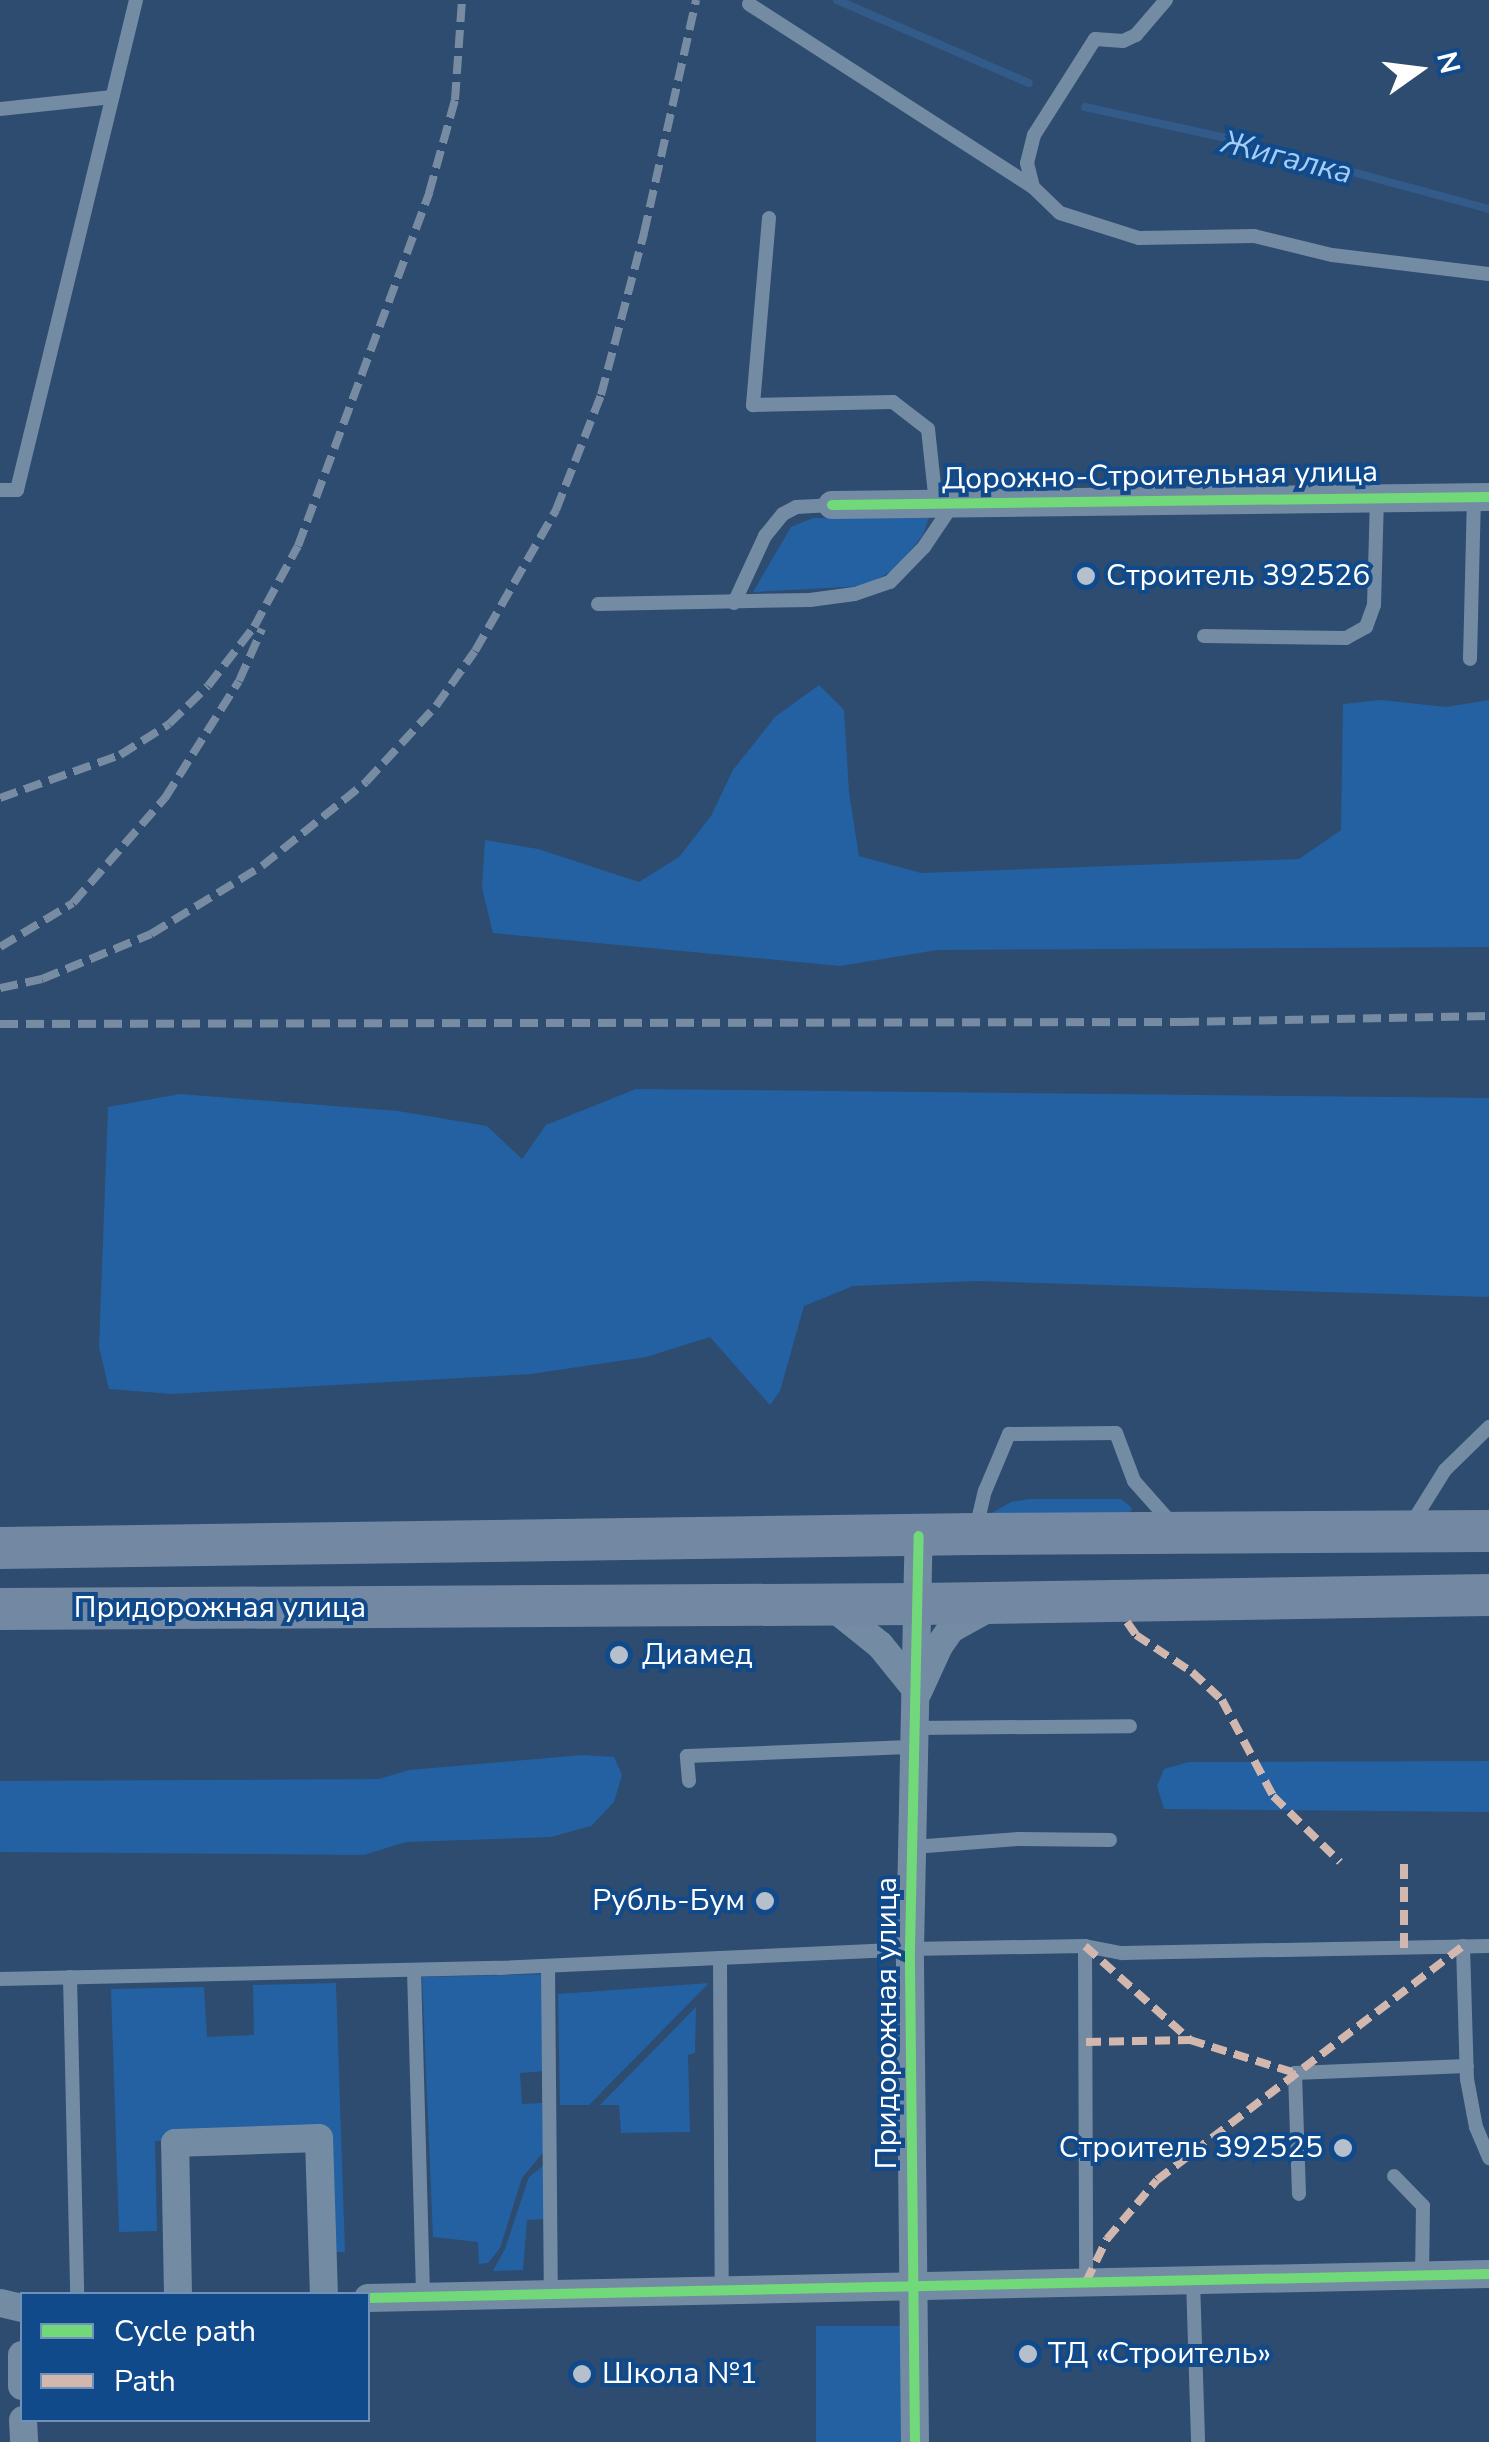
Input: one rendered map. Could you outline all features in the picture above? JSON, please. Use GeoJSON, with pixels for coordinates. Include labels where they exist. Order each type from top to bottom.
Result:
{"type":"FeatureCollection","features":[{"type":"Feature","properties":{"kind":"main road"},"geometry":{"type":"LineString","coordinates":[[0,1548],[1489,1531]]}},
{"type":"Feature","properties":{"kind":"main road","name":"Придорожная улица"},"geometry":{"type":"LineString","coordinates":[[0,1609],[828,1605],[1489,1595]]}},
{"type":"Feature","properties":{"kind":"street","name":"Дорожно-Строительная улица"},"geometry":{"type":"LineString","coordinates":[[832,505],[1482,498]]}},
{"type":"Feature","properties":{"kind":"street"},"geometry":{"type":"LineString","coordinates":[[918,1536],[920,1604]]}},
{"type":"Feature","properties":{"kind":"street"},"geometry":{"type":"LineString","coordinates":[[828,1605],[880,1645],[918,1692],[939,1646],[952,1630],[1000,1602]]}},
{"type":"Feature","properties":{"kind":"street","name":"Придорожная улица"},"geometry":{"type":"LineString","coordinates":[[915,2442],[910,1949],[920,1604]]}},
{"type":"Feature","properties":{"kind":"street"},"geometry":{"type":"LineString","coordinates":[[178,2292],[175,2143],[320,2138],[324,2292]]}},
{"type":"Feature","properties":{"kind":"street"},"geometry":{"type":"LineString","coordinates":[[370,2298],[1489,2274]]}},
{"type":"Feature","properties":{"kind":"lane"},"geometry":{"type":"LineString","coordinates":[[0,490],[17,490],[136,0]]}},
{"type":"Feature","properties":{"kind":"lane"},"geometry":{"type":"LineString","coordinates":[[1033,187],[1027,163],[1034,135],[1095,40],[1123,41],[1136,35],[1166,0]]}},
{"type":"Feature","properties":{"kind":"lane"},"geometry":{"type":"LineString","coordinates":[[749,4],[1033,187],[1060,212],[1139,238],[1254,236],[1332,255],[1489,274]]}},
{"type":"Feature","properties":{"kind":"lane"},"geometry":{"type":"LineString","coordinates":[[0,109],[112,97]]}},
{"type":"Feature","properties":{"kind":"lane"},"geometry":{"type":"LineString","coordinates":[[598,604],[734,603],[855,594],[890,582],[924,547],[945,504],[928,429],[893,402],[753,405],[770,218]]}},
{"type":"Feature","properties":{"kind":"lane"},"geometry":{"type":"LineString","coordinates":[[1470,659],[1482,498]]}},
{"type":"Feature","properties":{"kind":"lane"},"geometry":{"type":"LineString","coordinates":[[1204,636],[1346,638],[1366,627],[1374,605],[1377,499]]}},
{"type":"Feature","properties":{"kind":"lane"},"geometry":{"type":"LineString","coordinates":[[734,603],[765,536],[783,514],[796,507],[832,505]]}},
{"type":"Feature","properties":{"kind":"lane"},"geometry":{"type":"LineString","coordinates":[[1407,1531],[1446,1470],[1489,1427]]}},
{"type":"Feature","properties":{"kind":"lane"},"geometry":{"type":"LineString","coordinates":[[975,1534],[985,1490],[1010,1434],[1098,1433],[1116,1433],[1134,1480],[1180,1533]]}},
{"type":"Feature","properties":{"kind":"lane"},"geometry":{"type":"LineString","coordinates":[[689,1781],[687,1756],[1130,1726]]}},
{"type":"Feature","properties":{"kind":"lane"},"geometry":{"type":"LineString","coordinates":[[913,1846],[1019,1839],[1110,1840]]}},
{"type":"Feature","properties":{"kind":"lane"},"geometry":{"type":"LineString","coordinates":[[1085,1946],[1086,2282]]}},
{"type":"Feature","properties":{"kind":"lane"},"geometry":{"type":"LineString","coordinates":[[0,1979],[548,1966],[910,1949],[1085,1946],[1122,1953],[1489,1946]]}},
{"type":"Feature","properties":{"kind":"lane"},"geometry":{"type":"LineString","coordinates":[[1464,1946],[1466,2066],[1472,2112],[1489,2158]]}},
{"type":"Feature","properties":{"kind":"lane"},"geometry":{"type":"LineString","coordinates":[[720,1958],[722,2289]]}},
{"type":"Feature","properties":{"kind":"lane"},"geometry":{"type":"LineString","coordinates":[[548,1966],[552,2293]]}},
{"type":"Feature","properties":{"kind":"lane"},"geometry":{"type":"LineString","coordinates":[[414,1970],[422,2296]]}},
{"type":"Feature","properties":{"kind":"lane"},"geometry":{"type":"LineString","coordinates":[[70,1977],[77,2292]]}},
{"type":"Feature","properties":{"kind":"lane"},"geometry":{"type":"LineString","coordinates":[[1299,2194],[1295,2073],[1466,2066]]}},
{"type":"Feature","properties":{"kind":"lane"},"geometry":{"type":"LineString","coordinates":[[1472,2112],[1489,2112]]}},
{"type":"Feature","properties":{"kind":"lane"},"geometry":{"type":"LineString","coordinates":[[1394,2176],[1423,2206],[1422,2276]]}},
{"type":"Feature","properties":{"kind":"lane"},"geometry":{"type":"LineString","coordinates":[[1193,2280],[1198,2442]]}},
{"type":"Feature","properties":{"kind":"shaded area"},"geometry":{"type":"Polygon","coordinates":[[[813,518],[929,518],[923,535],[895,569],[865,586],[753,592],[791,527],[813,518]]]}},
{"type":"Feature","properties":{"kind":"shaded area"},"geometry":{"type":"Polygon","coordinates":[[[819,685],[844,710],[849,792],[859,856],[921,873],[1299,859],[1341,830],[1343,704],[1381,700],[1446,707],[1489,700],[1489,947],[937,950],[840,966],[493,933],[482,888],[485,840],[538,849],[639,882],[679,857],[711,816],[733,770],[775,717],[819,685]]]}},
{"type":"Feature","properties":{"kind":"shaded area"},"geometry":{"type":"Polygon","coordinates":[[[636,1089],[1489,1098],[1489,1297],[977,1281],[853,1286],[804,1306],[780,1391],[770,1405],[710,1337],[646,1357],[531,1374],[172,1394],[109,1389],[99,1347],[108,1107],[180,1094],[398,1111],[487,1126],[522,1159],[546,1125],[636,1089]]]}},
{"type":"Feature","properties":{"kind":"shaded area"},"geometry":{"type":"Polygon","coordinates":[[[1121,1499],[1132,1508],[1130,1513],[990,1514],[1011,1502],[1121,1499]]]}},
{"type":"Feature","properties":{"kind":"shaded area"},"geometry":{"type":"Polygon","coordinates":[[[582,1755],[614,1757],[622,1775],[614,1802],[591,1826],[551,1837],[406,1842],[364,1855],[0,1852],[0,1781],[379,1779],[409,1770],[582,1755]]]}},
{"type":"Feature","properties":{"kind":"shaded area"},"geometry":{"type":"Polygon","coordinates":[[[1489,1761],[1489,1812],[1164,1809],[1157,1786],[1164,1769],[1189,1762],[1489,1761]]]}},
{"type":"Feature","properties":{"kind":"shaded area"},"geometry":{"type":"Polygon","coordinates":[[[548,1974],[545,2071],[520,2073],[522,2104],[542,2103],[544,2151],[522,2178],[500,2248],[488,2263],[479,2264],[478,2242],[433,2237],[422,1977],[548,1974]]]}},
{"type":"Feature","properties":{"kind":"shaded area"},"geometry":{"type":"Polygon","coordinates":[[[336,1983],[345,2252],[309,2253],[305,2137],[155,2141],[157,2231],[119,2232],[111,1989],[204,1987],[207,2037],[254,2035],[253,1985],[336,1983]]]}},
{"type":"Feature","properties":{"kind":"shaded area"},"geometry":{"type":"Polygon","coordinates":[[[709,1983],[589,2105],[560,2105],[558,1994],[709,1983]]]}},
{"type":"Feature","properties":{"kind":"shaded area"},"geometry":{"type":"Polygon","coordinates":[[[696,2007],[695,2053],[688,2055],[690,2132],[621,2133],[619,2105],[600,2105],[696,2007]]]}},
{"type":"Feature","properties":{"kind":"shaded area"},"geometry":{"type":"Polygon","coordinates":[[[543,2166],[544,2219],[527,2220],[523,2270],[493,2271],[505,2249],[529,2177],[543,2166]]]}},
{"type":"Feature","properties":{"kind":"shaded area"},"geometry":{"type":"Polygon","coordinates":[[[816,2326],[901,2326],[901,2442],[816,2442],[816,2326]]]}},
{"type":"Feature","properties":{"kind":"waterway","name":"Жигалка"},"geometry":{"type":"LineString","coordinates":[[837,0],[1029,83]]}},
{"type":"Feature","properties":{"kind":"waterway","name":"Жигалка"},"geometry":{"type":"LineString","coordinates":[[1085,107],[1231,139],[1489,209]]}},
{"type":"Feature","properties":{"kind":"railway"},"geometry":{"type":"LineString","coordinates":[[0,798],[120,755],[169,724],[208,686],[254,627],[298,546],[429,193],[455,100],[462,0]]}},
{"type":"Feature","properties":{"kind":"railway"},"geometry":{"type":"LineString","coordinates":[[0,988],[42,979],[151,934],[262,866],[366,782],[436,706],[475,651],[556,510],[601,395],[644,233],[696,0]]}},
{"type":"Feature","properties":{"kind":"railway"},"geometry":{"type":"LineString","coordinates":[[0,947],[73,903],[165,798],[239,681],[262,629]]}},
{"type":"Feature","properties":{"kind":"railway"},"geometry":{"type":"LineString","coordinates":[[0,1024],[1181,1022],[1489,1016]]}},
{"type":"Feature","properties":{"kind":"marked path"},"geometry":{"type":"LineString","coordinates":[[1127,1622],[1136,1635],[1192,1672],[1222,1700],[1273,1796],[1340,1862]]}},
{"type":"Feature","properties":{"kind":"marked path"},"geometry":{"type":"LineString","coordinates":[[1404,1862],[1404,1948]]}},
{"type":"Feature","properties":{"kind":"marked path"},"geometry":{"type":"LineString","coordinates":[[1085,1946],[1190,2040]]}},
{"type":"Feature","properties":{"kind":"marked path"},"geometry":{"type":"LineString","coordinates":[[1086,2282],[1107,2239],[1157,2180],[1463,1946]]}},
{"type":"Feature","properties":{"kind":"marked path"},"geometry":{"type":"LineString","coordinates":[[1086,2042],[1190,2040],[1295,2073]]}},
{"type":"Feature","properties":{"kind":"cycle path"},"geometry":{"type":"LineString","coordinates":[[832,505],[1489,497]]}},
{"type":"Feature","properties":{"kind":"cycle path"},"geometry":{"type":"LineString","coordinates":[[915,2442],[910,1949],[919,1536]]}},
{"type":"Feature","properties":{"kind":"cycle path"},"geometry":{"type":"LineString","coordinates":[[370,2298],[1489,2274]]}},
{"type":"Feature","properties":{"kind":"place","name":"Строитель 392526"},"geometry":{"type":"Point","coordinates":[1086,576]}},
{"type":"Feature","properties":{"kind":"place","name":"Диамед"},"geometry":{"type":"Point","coordinates":[619,1655]}},
{"type":"Feature","properties":{"kind":"place","name":"Рубль-Бум"},"geometry":{"type":"Point","coordinates":[765,1901]}},
{"type":"Feature","properties":{"kind":"place","name":"Строитель 392525"},"geometry":{"type":"Point","coordinates":[1343,2148]}},
{"type":"Feature","properties":{"kind":"place","name":"ТД «Строитель»"},"geometry":{"type":"Point","coordinates":[1028,2354]}},
{"type":"Feature","properties":{"kind":"place","name":"Школа №1"},"geometry":{"type":"Point","coordinates":[582,2374]}}]}
